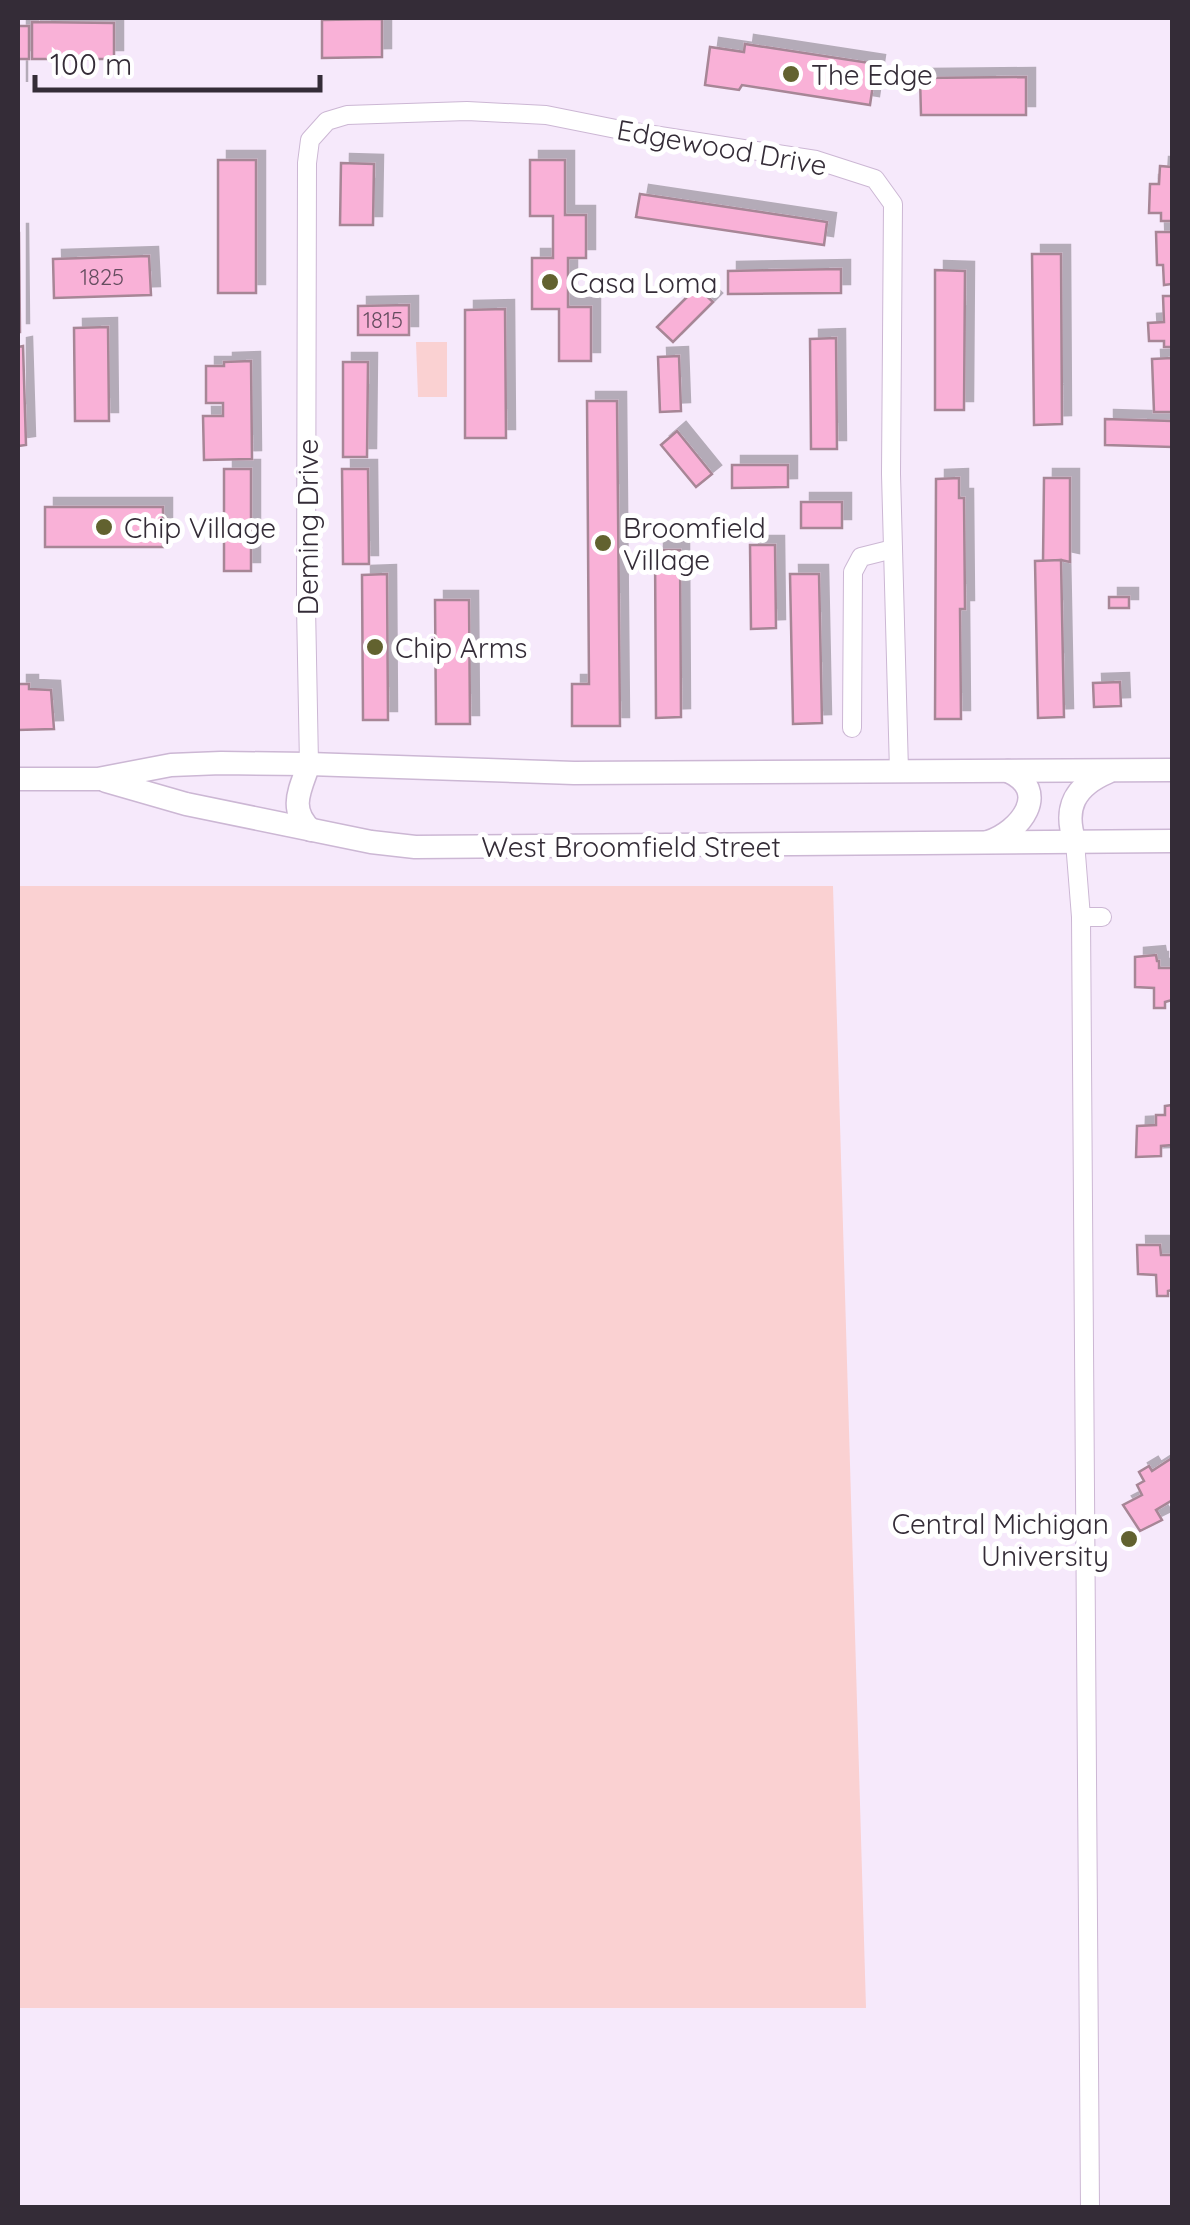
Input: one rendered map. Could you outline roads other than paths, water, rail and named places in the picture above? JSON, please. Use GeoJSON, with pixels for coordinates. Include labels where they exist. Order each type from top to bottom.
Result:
{"type":"FeatureCollection","features":[{"type":"Feature","properties":{"kind":"main road","name":"West Broomfield Street"},"geometry":{"type":"LineString","coordinates":[[18,779],[98,779],[189,764],[574,773],[1172,770]]}},
{"type":"Feature","properties":{"kind":"main road"},"geometry":{"type":"LineString","coordinates":[[308,764],[297,805],[300,818],[312,830]]}},
{"type":"Feature","properties":{"kind":"main road"},"geometry":{"type":"LineString","coordinates":[[1075,842],[1070,816],[1077,793],[1111,770]]}},
{"type":"Feature","properties":{"kind":"main road"},"geometry":{"type":"LineString","coordinates":[[985,843],[1007,834],[1026,813],[1028,790],[1019,776],[1008,771]]}},
{"type":"Feature","properties":{"kind":"main road","name":"West Broomfield Street"},"geometry":{"type":"LineString","coordinates":[[98,779],[171,800],[312,830],[371,842],[436,848],[1172,842]]}},
{"type":"Feature","properties":{"kind":"street","name":"Edgewood Drive"},"geometry":{"type":"LineString","coordinates":[[308,290],[310,140],[327,121],[347,114],[467,111],[546,115],[816,160],[875,179],[892,204],[892,549],[898,771]]}},
{"type":"Feature","properties":{"kind":"street","name":"Deming Drive"},"geometry":{"type":"LineString","coordinates":[[308,290],[308,764]]}},
{"type":"Feature","properties":{"kind":"street"},"geometry":{"type":"LineString","coordinates":[[852,728],[853,572],[860,557],[892,549]]}},
{"type":"Feature","properties":{"kind":"street"},"geometry":{"type":"LineString","coordinates":[[1075,842],[1082,916],[1090,2208]]}},
{"type":"Feature","properties":{"kind":"street"},"geometry":{"type":"LineString","coordinates":[[1082,916],[1102,916]]}},
{"type":"Feature","properties":{"kind":"place","name":"The Edge"},"geometry":{"type":"Point","coordinates":[791,74]}},
{"type":"Feature","properties":{"kind":"place","name":"Casa Loma"},"geometry":{"type":"Point","coordinates":[550,282]}},
{"type":"Feature","properties":{"kind":"place","name":"Chip Village"},"geometry":{"type":"Point","coordinates":[104,527]}},
{"type":"Feature","properties":{"kind":"place","name":"Broomfield Village"},"geometry":{"type":"Point","coordinates":[603,543]}},
{"type":"Feature","properties":{"kind":"place","name":"Chip Arms"},"geometry":{"type":"Point","coordinates":[375,647]}},
{"type":"Feature","properties":{"kind":"place","name":"Central Michigan University"},"geometry":{"type":"Point","coordinates":[1129,1539]}}]}
